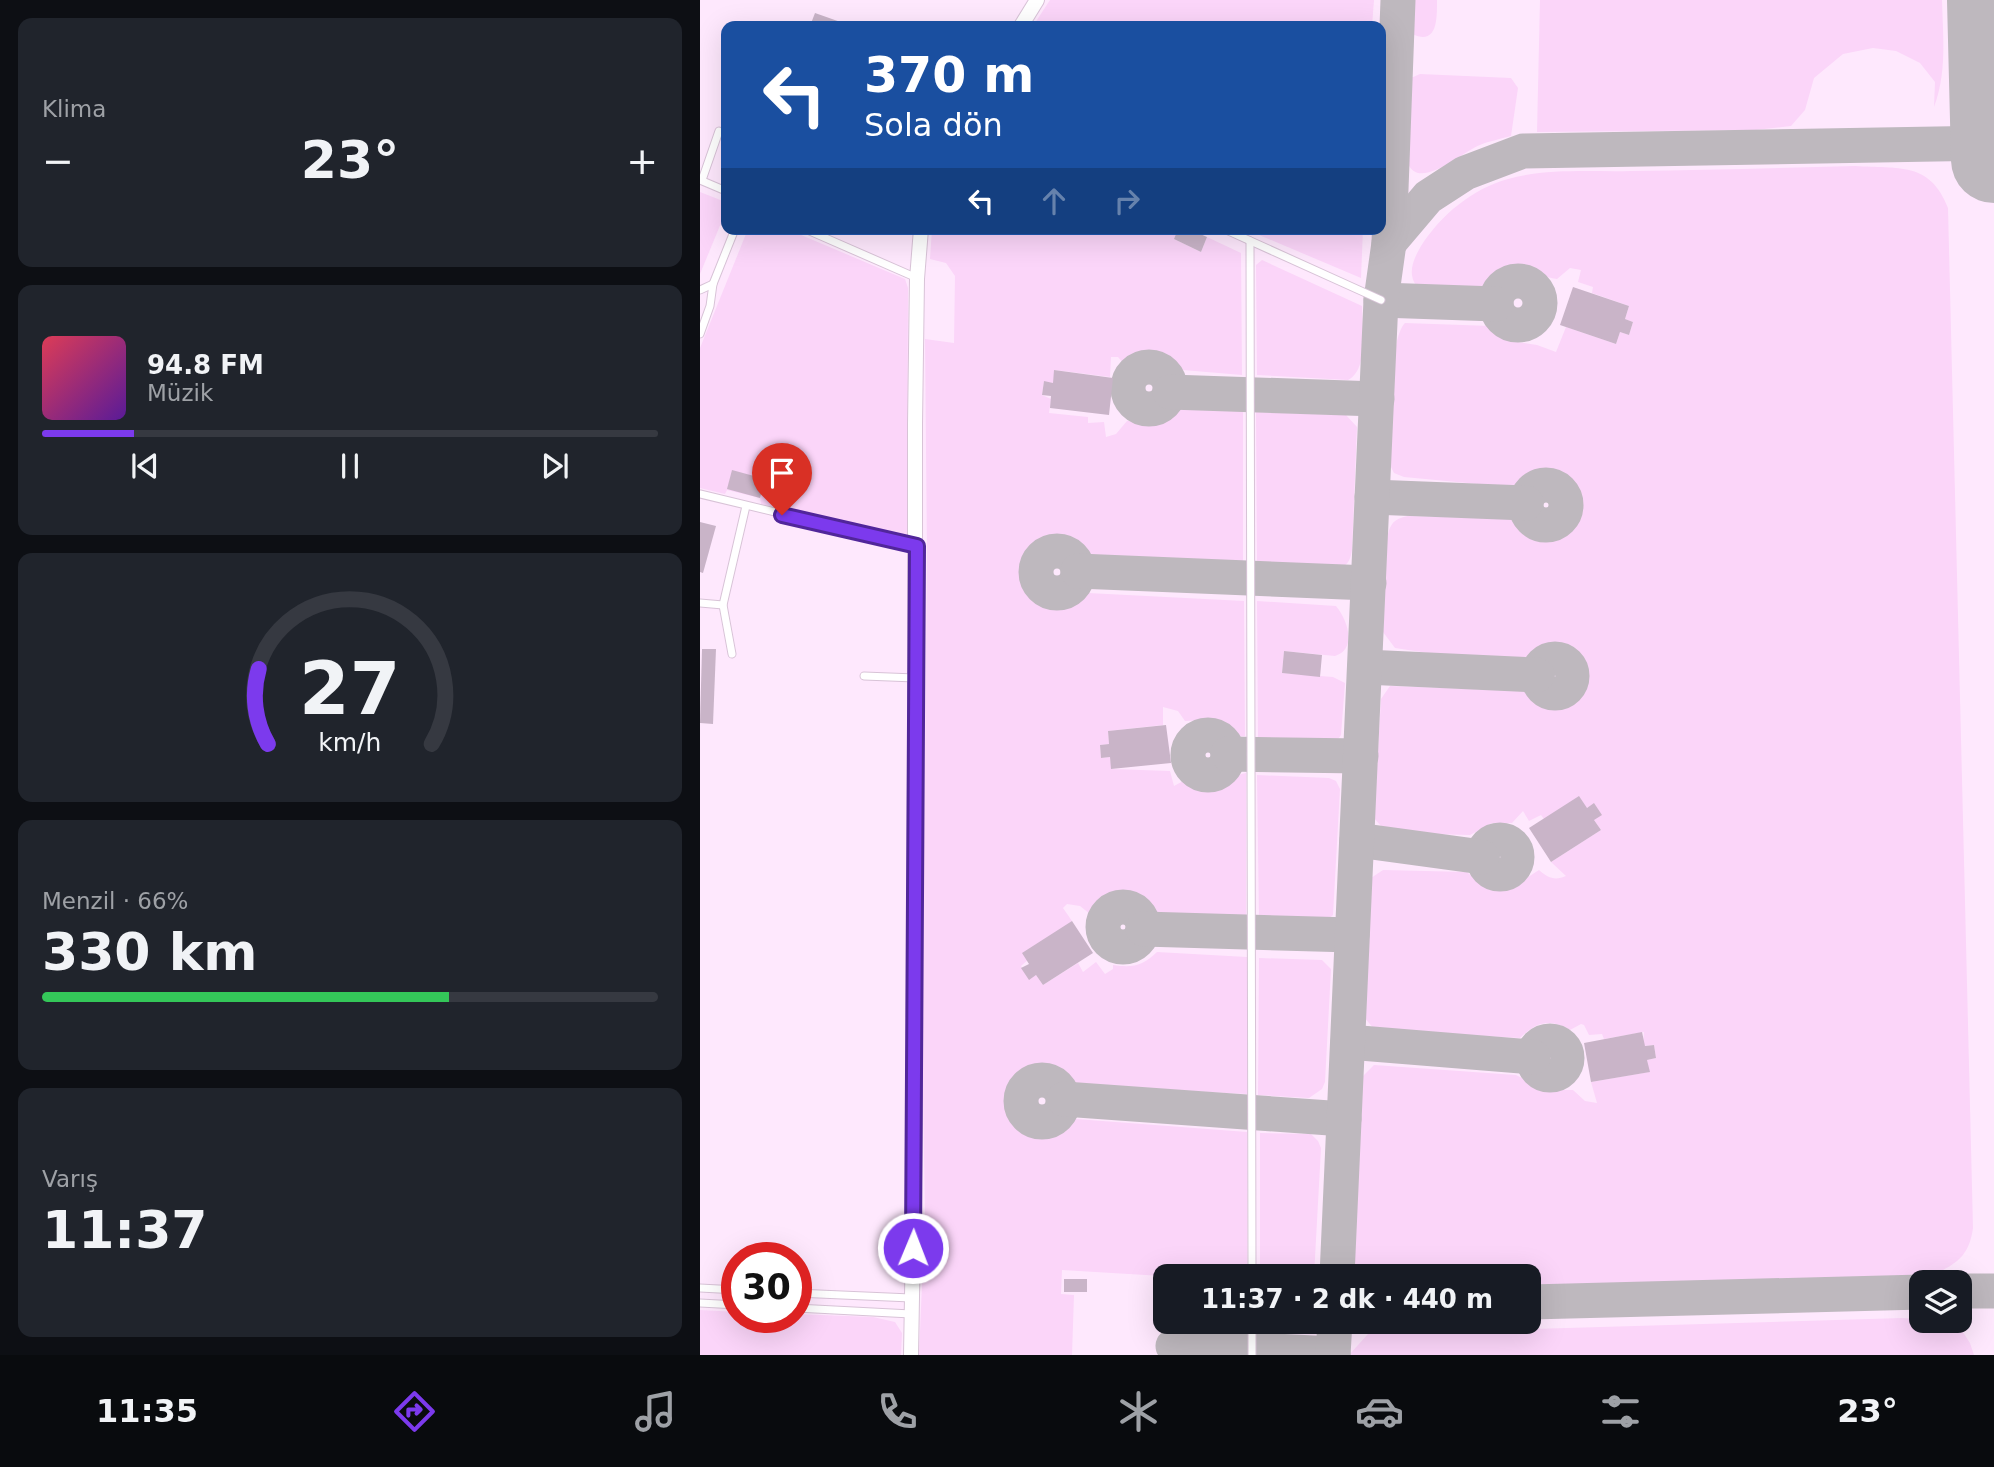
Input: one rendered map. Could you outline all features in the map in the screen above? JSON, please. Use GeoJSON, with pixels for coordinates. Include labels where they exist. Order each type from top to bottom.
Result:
{"type":"FeatureCollection","features":[{"type":"Feature","properties":{"kind":"street"},"geometry":{"type":"LineString","coordinates":[[1024,21],[1037,0]]}},
{"type":"Feature","properties":{"kind":"street"},"geometry":{"type":"LineString","coordinates":[[911,1355],[915,1123],[917,279],[921,235]]}},
{"type":"Feature","properties":{"kind":"lane"},"geometry":{"type":"LineString","coordinates":[[719,131],[701,180],[721,189]]}},
{"type":"Feature","properties":{"kind":"lane"},"geometry":{"type":"LineString","coordinates":[[700,334],[710,306],[713,284],[732,235]]}},
{"type":"Feature","properties":{"kind":"lane"},"geometry":{"type":"LineString","coordinates":[[818,235],[917,279]]}},
{"type":"Feature","properties":{"kind":"lane"},"geometry":{"type":"LineString","coordinates":[[1237,235],[1381,300]]}},
{"type":"Feature","properties":{"kind":"lane"},"geometry":{"type":"LineString","coordinates":[[1250,241],[1252,1264]]}},
{"type":"Feature","properties":{"kind":"lane"},"geometry":{"type":"LineString","coordinates":[[700,290],[713,284]]}},
{"type":"Feature","properties":{"kind":"lane"},"geometry":{"type":"LineString","coordinates":[[700,494],[917,546]]}},
{"type":"Feature","properties":{"kind":"lane"},"geometry":{"type":"LineString","coordinates":[[732,654],[723,605],[746,506]]}},
{"type":"Feature","properties":{"kind":"lane"},"geometry":{"type":"LineString","coordinates":[[700,603],[723,605]]}},
{"type":"Feature","properties":{"kind":"lane"},"geometry":{"type":"LineString","coordinates":[[863,676],[915,678]]}},
{"type":"Feature","properties":{"kind":"lane"},"geometry":{"type":"LineString","coordinates":[[700,1288],[721,1289]]}},
{"type":"Feature","properties":{"kind":"lane"},"geometry":{"type":"LineString","coordinates":[[812,1294],[912,1298]]}},
{"type":"Feature","properties":{"kind":"lane"},"geometry":{"type":"LineString","coordinates":[[700,1303],[721,1304]]}},
{"type":"Feature","properties":{"kind":"lane"},"geometry":{"type":"LineString","coordinates":[[812,1309],[912,1314]]}},
{"type":"Feature","properties":{"kind":"lane"},"geometry":{"type":"LineString","coordinates":[[1252,1334],[1252,1355]]}},
{"type":"Feature","properties":{"kind":"shaded area"},"geometry":{"type":"Polygon","coordinates":[[[700,0],[1994,0],[1994,1355],[700,1355],[700,0]]]}},
{"type":"Feature","properties":{"kind":"shaded area"},"geometry":{"type":"Polygon","coordinates":[[[1050,0],[1374,0],[1372,21],[1036,21],[1050,0]]]}},
{"type":"Feature","properties":{"kind":"shaded area"},"geometry":{"type":"Polygon","coordinates":[[[1411,0],[1437,0],[1434,28],[1427,36],[1412,34],[1411,0]]]}},
{"type":"Feature","properties":{"kind":"shaded area"},"geometry":{"type":"Polygon","coordinates":[[[1540,0],[1942,0],[1941,81],[1934,107],[1935,82],[1920,63],[1896,51],[1873,48],[1843,54],[1814,78],[1805,110],[1791,126],[1755,130],[1537,132],[1540,0]]]}},
{"type":"Feature","properties":{"kind":"shaded area"},"geometry":{"type":"Polygon","coordinates":[[[1420,74],[1511,78],[1518,88],[1511,136],[1480,145],[1430,172],[1412,170],[1405,153],[1404,134],[1408,85],[1411,78],[1420,74]]]}},
{"type":"Feature","properties":{"kind":"shaded area"},"geometry":{"type":"Polygon","coordinates":[[[1855,166],[1899,168],[1911,170],[1932,182],[1948,208],[1973,1228],[1971,1238],[1965,1253],[1948,1268],[1909,1270],[1909,1277],[1541,1286],[1541,1264],[1352,1264],[1362,1077],[1374,1065],[1516,1075],[1546,1090],[1573,1090],[1585,1101],[1597,1103],[1591,1082],[1649,1072],[1647,1060],[1656,1058],[1654,1045],[1643,1046],[1644,1032],[1604,1039],[1602,1034],[1589,1035],[1581,1024],[1570,1030],[1550,1023],[1532,1028],[1520,1038],[1375,1030],[1363,1016],[1371,878],[1383,870],[1467,872],[1481,885],[1501,889],[1516,885],[1539,870],[1549,877],[1558,878],[1566,876],[1551,862],[1601,830],[1594,820],[1594,804],[1544,819],[1541,815],[1529,821],[1523,811],[1512,823],[1492,823],[1470,835],[1387,833],[1374,818],[1381,699],[1390,686],[1528,691],[1546,706],[1557,707],[1568,702],[1579,691],[1585,682],[1586,669],[1581,668],[1579,657],[1560,646],[1548,647],[1530,660],[1428,653],[1395,648],[1383,632],[1387,539],[1391,526],[1396,521],[1408,516],[1519,519],[1536,533],[1548,535],[1560,531],[1574,512],[1578,512],[1579,499],[1574,498],[1564,481],[1551,475],[1536,477],[1520,488],[1404,477],[1394,473],[1389,463],[1393,367],[1400,333],[1405,323],[1491,326],[1510,341],[1537,345],[1556,352],[1566,327],[1616,344],[1620,332],[1629,335],[1633,322],[1625,319],[1629,306],[1592,293],[1593,287],[1578,282],[1581,270],[1570,268],[1557,279],[1517,276],[1494,289],[1416,285],[1412,266],[1421,246],[1448,214],[1470,196],[1495,183],[1538,173],[1855,166]]]}},
{"type":"Feature","properties":{"kind":"shaded area"},"geometry":{"type":"Polygon","coordinates":[[[700,192],[721,200],[721,223],[700,274],[700,192]]]}},
{"type":"Feature","properties":{"kind":"shaded area"},"geometry":{"type":"Polygon","coordinates":[[[746,235],[801,235],[905,279],[908,288],[907,536],[761,504],[760,498],[727,490],[725,494],[700,488],[700,348],[746,235]]]}},
{"type":"Feature","properties":{"kind":"shaded area"},"geometry":{"type":"Polygon","coordinates":[[[932,235],[1176,235],[1174,239],[1201,252],[1207,237],[1241,253],[1242,375],[1183,370],[1166,356],[1153,353],[1136,356],[1124,364],[1118,357],[1111,357],[1110,377],[1055,370],[1053,383],[1044,382],[1042,395],[1051,399],[1049,413],[1088,417],[1088,423],[1104,422],[1106,437],[1116,434],[1127,421],[1167,418],[1180,409],[1243,411],[1243,564],[1084,557],[1069,546],[1053,544],[1038,550],[1029,566],[1025,566],[1025,578],[1030,580],[1038,597],[1052,603],[1068,599],[1083,588],[1088,593],[1244,601],[1245,736],[1234,737],[1230,727],[1207,720],[1185,721],[1178,711],[1163,707],[1163,725],[1108,731],[1109,744],[1100,745],[1101,758],[1110,757],[1112,769],[1170,771],[1174,786],[1185,780],[1197,787],[1212,789],[1246,773],[1246,918],[1158,915],[1139,899],[1128,898],[1107,903],[1090,914],[1080,906],[1067,904],[1063,908],[1072,921],[1021,966],[1029,979],[1036,975],[1043,985],[1078,963],[1083,972],[1096,962],[1105,974],[1113,969],[1113,965],[1137,965],[1157,952],[1247,957],[1247,1094],[1069,1085],[1054,1075],[1040,1073],[1027,1078],[1016,1094],[1012,1094],[1012,1107],[1017,1109],[1020,1120],[1028,1129],[1039,1132],[1055,1130],[1069,1114],[1075,1115],[1076,1119],[1247,1132],[1247,1264],[1153,1264],[1153,1275],[1062,1270],[1061,1294],[1074,1295],[1072,1355],[919,1355],[925,1214],[922,1042],[927,555],[925,339],[954,343],[955,276],[946,263],[930,259],[932,235]]]}},
{"type":"Feature","properties":{"kind":"shaded area"},"geometry":{"type":"Polygon","coordinates":[[[1259,235],[1363,235],[1361,278],[1259,235]]]}},
{"type":"Feature","properties":{"kind":"shaded area"},"geometry":{"type":"Polygon","coordinates":[[[1262,260],[1362,306],[1362,357],[1355,375],[1348,380],[1257,375],[1256,265],[1262,260]]]}},
{"type":"Feature","properties":{"kind":"shaded area"},"geometry":{"type":"Polygon","coordinates":[[[1256,412],[1346,415],[1357,427],[1352,550],[1349,561],[1343,567],[1336,570],[1257,565],[1256,412]]]}},
{"type":"Feature","properties":{"kind":"shaded area"},"geometry":{"type":"Polygon","coordinates":[[[1257,601],[1336,606],[1340,612],[1348,633],[1348,641],[1342,652],[1335,656],[1284,651],[1282,673],[1333,677],[1345,683],[1341,735],[1336,742],[1258,739],[1257,601]]]}},
{"type":"Feature","properties":{"kind":"shaded area"},"geometry":{"type":"Polygon","coordinates":[[[1257,775],[1329,778],[1336,781],[1340,789],[1333,915],[1322,924],[1259,920],[1257,775]]]}},
{"type":"Feature","properties":{"kind":"shaded area"},"geometry":{"type":"Polygon","coordinates":[[[1259,958],[1322,960],[1331,969],[1325,1082],[1322,1089],[1309,1098],[1258,1095],[1259,958]]]}},
{"type":"Feature","properties":{"kind":"shaded area"},"geometry":{"type":"Polygon","coordinates":[[[1260,1133],[1311,1134],[1321,1148],[1315,1264],[1260,1264],[1260,1133]]]}},
{"type":"Feature","properties":{"kind":"shaded area"},"geometry":{"type":"Polygon","coordinates":[[[700,1310],[721,1311],[721,1333],[812,1333],[812,1315],[873,1317],[895,1322],[902,1333],[901,1355],[700,1355],[700,1310]]]}},
{"type":"Feature","properties":{"kind":"shaded area"},"geometry":{"type":"Polygon","coordinates":[[[1902,1318],[1909,1318],[1909,1333],[1964,1333],[1974,1355],[1349,1355],[1368,1334],[1541,1334],[1541,1329],[1902,1318]]]}},
{"type":"Feature","properties":{"kind":"building"},"geometry":{"type":"Polygon","coordinates":[[[815,13],[838,21],[812,21],[815,13]]]}},
{"type":"Feature","properties":{"kind":"building"},"geometry":{"type":"Polygon","coordinates":[[[1176,235],[1207,237],[1201,252],[1174,239],[1176,235]]]}},
{"type":"Feature","properties":{"kind":"building"},"geometry":{"type":"Polygon","coordinates":[[[1573,287],[1629,306],[1625,319],[1633,322],[1629,335],[1620,332],[1616,344],[1560,325],[1573,287]]]}},
{"type":"Feature","properties":{"kind":"building"},"geometry":{"type":"Polygon","coordinates":[[[1054,370],[1113,378],[1109,415],[1050,408],[1051,396],[1042,395],[1044,381],[1053,383],[1054,370]]]}},
{"type":"Feature","properties":{"kind":"building"},"geometry":{"type":"Polygon","coordinates":[[[732,470],[765,479],[760,498],[727,489],[732,470]]]}},
{"type":"Feature","properties":{"kind":"building"},"geometry":{"type":"Polygon","coordinates":[[[700,522],[716,526],[703,573],[700,572],[700,522]]]}},
{"type":"Feature","properties":{"kind":"building"},"geometry":{"type":"Polygon","coordinates":[[[702,649],[716,649],[713,724],[700,723],[702,649]]]}},
{"type":"Feature","properties":{"kind":"building"},"geometry":{"type":"Polygon","coordinates":[[[1284,651],[1322,655],[1320,677],[1282,673],[1284,651]]]}},
{"type":"Feature","properties":{"kind":"building"},"geometry":{"type":"Polygon","coordinates":[[[1166,725],[1171,763],[1111,769],[1110,757],[1101,758],[1100,745],[1109,744],[1108,731],[1166,725]]]}},
{"type":"Feature","properties":{"kind":"building"},"geometry":{"type":"Polygon","coordinates":[[[1579,796],[1587,808],[1594,803],[1602,815],[1594,820],[1601,830],[1551,862],[1529,828],[1579,796]]]}},
{"type":"Feature","properties":{"kind":"building"},"geometry":{"type":"Polygon","coordinates":[[[1072,921],[1093,953],[1043,985],[1036,975],[1029,980],[1021,968],[1029,964],[1022,953],[1072,921]]]}},
{"type":"Feature","properties":{"kind":"building"},"geometry":{"type":"Polygon","coordinates":[[[1642,1032],[1645,1046],[1654,1045],[1656,1058],[1647,1060],[1650,1072],[1591,1082],[1584,1043],[1642,1032]]]}},
{"type":"Feature","properties":{"kind":"building"},"geometry":{"type":"Polygon","coordinates":[[[1064,1279],[1087,1279],[1087,1292],[1064,1292],[1064,1279]]]}},
{"type":"Feature","properties":{"kind":"taxiway"},"geometry":{"type":"LineString","coordinates":[[1338,1264],[1381,300],[1389,243],[1398,0]]}},
{"type":"Feature","properties":{"kind":"taxiway"},"geometry":{"type":"LineString","coordinates":[[1389,243],[1428,197],[1465,173],[1523,151],[1994,143]]}},
{"type":"Feature","properties":{"kind":"taxiway"},"geometry":{"type":"LineString","coordinates":[[1518,281],[1533,288],[1540,303],[1533,318],[1518,325],[1503,318],[1496,303],[1503,288],[1518,281]]}},
{"type":"Feature","properties":{"kind":"taxiway"},"geometry":{"type":"LineString","coordinates":[[1381,300],[1496,304]]}},
{"type":"Feature","properties":{"kind":"taxiway"},"geometry":{"type":"LineString","coordinates":[[1149,367],[1164,373],[1170,388],[1164,403],[1149,409],[1134,403],[1128,388],[1134,373],[1149,367]]}},
{"type":"Feature","properties":{"kind":"taxiway"},"geometry":{"type":"LineString","coordinates":[[1170,392],[1377,399]]}},
{"type":"Feature","properties":{"kind":"taxiway"},"geometry":{"type":"LineString","coordinates":[[1546,485],[1560,491],[1566,505],[1560,519],[1546,525],[1532,519],[1526,505],[1532,491],[1546,485]]}},
{"type":"Feature","properties":{"kind":"taxiway"},"geometry":{"type":"LineString","coordinates":[[1372,497],[1526,503]]}},
{"type":"Feature","properties":{"kind":"taxiway"},"geometry":{"type":"LineString","coordinates":[[1057,551],[1072,557],[1078,572],[1072,587],[1057,593],[1042,587],[1036,572],[1042,557],[1057,551]]}},
{"type":"Feature","properties":{"kind":"taxiway"},"geometry":{"type":"LineString","coordinates":[[1078,571],[1369,583]]}},
{"type":"Feature","properties":{"kind":"taxiway"},"geometry":{"type":"LineString","coordinates":[[1555,659],[1567,664],[1572,676],[1567,688],[1555,693],[1543,688],[1538,676],[1543,664],[1555,659]]}},
{"type":"Feature","properties":{"kind":"taxiway"},"geometry":{"type":"LineString","coordinates":[[1365,667],[1537,675]]}},
{"type":"Feature","properties":{"kind":"taxiway"},"geometry":{"type":"LineString","coordinates":[[1208,735],[1216,736],[1222,741],[1227,747],[1228,755],[1227,763],[1222,769],[1216,774],[1208,775],[1200,774],[1194,769],[1189,763],[1188,755],[1189,747],[1194,741],[1200,736],[1208,735]]}},
{"type":"Feature","properties":{"kind":"taxiway"},"geometry":{"type":"LineString","coordinates":[[1228,754],[1361,756]]}},
{"type":"Feature","properties":{"kind":"taxiway"},"geometry":{"type":"LineString","coordinates":[[1357,840],[1482,857]]}},
{"type":"Feature","properties":{"kind":"taxiway"},"geometry":{"type":"LineString","coordinates":[[1500,840],[1512,845],[1517,857],[1512,869],[1500,874],[1488,869],[1483,857],[1488,845],[1500,840]]}},
{"type":"Feature","properties":{"kind":"taxiway"},"geometry":{"type":"LineString","coordinates":[[1123,907],[1137,913],[1143,927],[1137,941],[1123,947],[1109,941],[1103,927],[1109,913],[1123,907]]}},
{"type":"Feature","properties":{"kind":"taxiway"},"geometry":{"type":"LineString","coordinates":[[1143,929],[1352,935]]}},
{"type":"Feature","properties":{"kind":"taxiway"},"geometry":{"type":"LineString","coordinates":[[1550,1041],[1562,1046],[1567,1058],[1562,1070],[1550,1075],[1538,1070],[1533,1058],[1538,1046],[1550,1041]]}},
{"type":"Feature","properties":{"kind":"taxiway"},"geometry":{"type":"LineString","coordinates":[[1348,1042],[1533,1057]]}},
{"type":"Feature","properties":{"kind":"taxiway"},"geometry":{"type":"LineString","coordinates":[[1042,1080],[1057,1086],[1063,1101],[1057,1116],[1042,1122],[1027,1116],[1021,1101],[1027,1086],[1042,1080]]}},
{"type":"Feature","properties":{"kind":"taxiway"},"geometry":{"type":"LineString","coordinates":[[1064,1099],[1344,1119]]}},
{"type":"Feature","properties":{"kind":"taxiway"},"geometry":{"type":"LineString","coordinates":[[1972,1291],[1994,1291]]}},
{"type":"Feature","properties":{"kind":"taxiway"},"geometry":{"type":"LineString","coordinates":[[1541,1302],[1909,1292]]}},
{"type":"Feature","properties":{"kind":"taxiway"},"geometry":{"type":"LineString","coordinates":[[1333,1355],[1334,1334]]}},
{"type":"Feature","properties":{"kind":"taxiway"},"geometry":{"type":"LineString","coordinates":[[1173,1346],[1333,1354]]}},
{"type":"Feature","properties":{"kind":"runway"},"geometry":{"type":"LineString","coordinates":[[1990,0],[1994,160]]}},
{"type":"Feature","properties":{"kind":"route"},"geometry":{"type":"LineString","coordinates":[[782,515],[917,546],[913,1248]]}}]}
